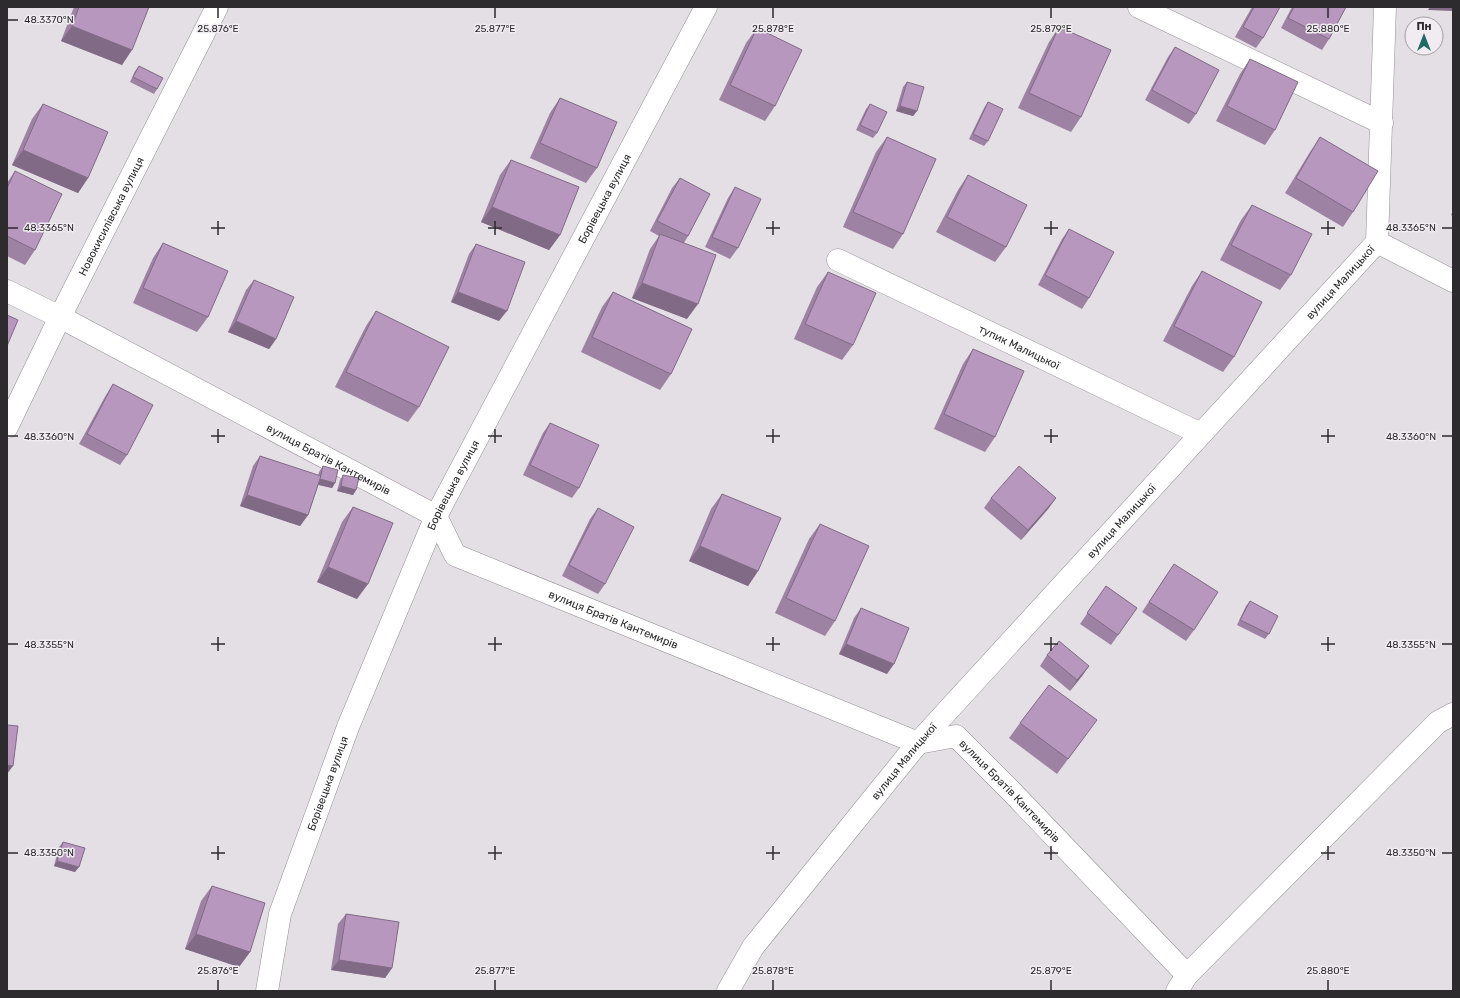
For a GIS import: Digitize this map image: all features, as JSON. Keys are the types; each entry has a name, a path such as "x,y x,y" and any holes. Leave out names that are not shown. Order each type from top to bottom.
{"street":[{"name":"Новокисилівська вулиця","path":"7,427 60,318 217,7"},
{"name":"Борівецька вулиця","path":"267,991 280,914 348,727 436,516 706,7"},
{"path":"1139,7 1382,123"},
{"name":"вулиця Малицької","path":"728,991 753,947 918,743 1377,242 1386,7"},
{"path":"1377,242 1453,281"},
{"name":"тупик Малицької","path":"838,260 1201,434"},
{"name":"вулиця Братів Кантемирів","path":"7,291 436,516 455,555 918,743 956,736 1011,790 1182,983"},
{"path":"1182,983 1438,722 1453,714"}],"building":[{"path":"79,7 149,7 132,50 72,26"},
{"path":"1254,7 1280,7 1263,38 1243,27"},
{"path":"1294,7 1346,7 1329,39 1288,18"},
{"path":"1059,27 1111,50 1081,117 1029,93"},
{"path":"757,28 802,50 775,106 730,85"},
{"path":"1175,47 1219,70 1196,114 1152,90"},
{"path":"1250,59 1298,82 1275,130 1227,106"},
{"path":"139,66 163,78 157,89 133,77"},
{"path":"907,82 924,87 917,111 900,106"},
{"path":"560,98 617,122 597,168 540,143"},
{"path":"988,102 1003,109 988,141 973,134"},
{"path":"43,104 108,132 88,178 23,150"},
{"path":"870,104 887,112 877,133 860,125"},
{"path":"887,137 936,159 903,234 853,212"},
{"path":"1320,137 1378,171 1353,212 1296,178"},
{"path":"511,160 579,187 560,235 492,207"},
{"path":"15,171 62,194 35,250 7,236 7,188"},
{"path":"968,175 1027,205 1006,247 947,217"},
{"path":"680,178 710,194 688,236 657,221"},
{"path":"735,187 761,199 738,248 712,237"},
{"path":"1252,205 1312,234 1291,275 1231,245"},
{"path":"1069,229 1114,252 1089,298 1045,275"},
{"path":"660,234 716,255 698,304 642,283"},
{"path":"163,243 228,271 208,317 143,288"},
{"path":"476,244 525,262 507,311 458,292"},
{"path":"1202,271 1262,302 1234,357 1174,326"},
{"path":"828,272 876,293 853,345 805,324"},
{"path":"254,280 294,297 276,339 236,321"},
{"path":"613,292 692,329 671,374 592,337"},
{"path":"376,311 449,347 419,407 346,372"},
{"path":"7,315 18,320 7,346"},
{"path":"973,349 1024,371 995,437 944,414"},
{"path":"113,384 153,405 127,455 87,434"},
{"path":"550,423 599,445 579,488 530,465"},
{"path":"260,456 321,476 308,515 247,495"},
{"path":"323,466 338,470 335,483 320,479"},
{"path":"1019,466 1056,498 1028,530 991,498"},
{"path":"343,475 359,478 356,490 341,486"},
{"path":"722,494 781,518 758,571 700,546"},
{"path":"353,507 393,523 368,584 328,567"},
{"path":"598,508 634,527 605,584 569,565"},
{"path":"820,524 869,546 835,621 786,598"},
{"path":"1174,564 1218,592 1194,630 1149,602"},
{"path":"1106,586 1137,608 1118,635 1087,613"},
{"path":"1250,601 1278,616 1269,634 1240,620"},
{"path":"861,608 909,628 894,664 846,644"},
{"path":"1059,641 1089,666 1077,680 1047,655"},
{"path":"1049,685 1097,720 1068,759 1020,723"},
{"path":"7,725 18,726 13,766 7,765"},
{"path":"63,842 85,848 79,867 57,861"},
{"path":"212,886 265,903 250,952 196,934"},
{"path":"346,914 399,922 392,968 339,960"}]}
